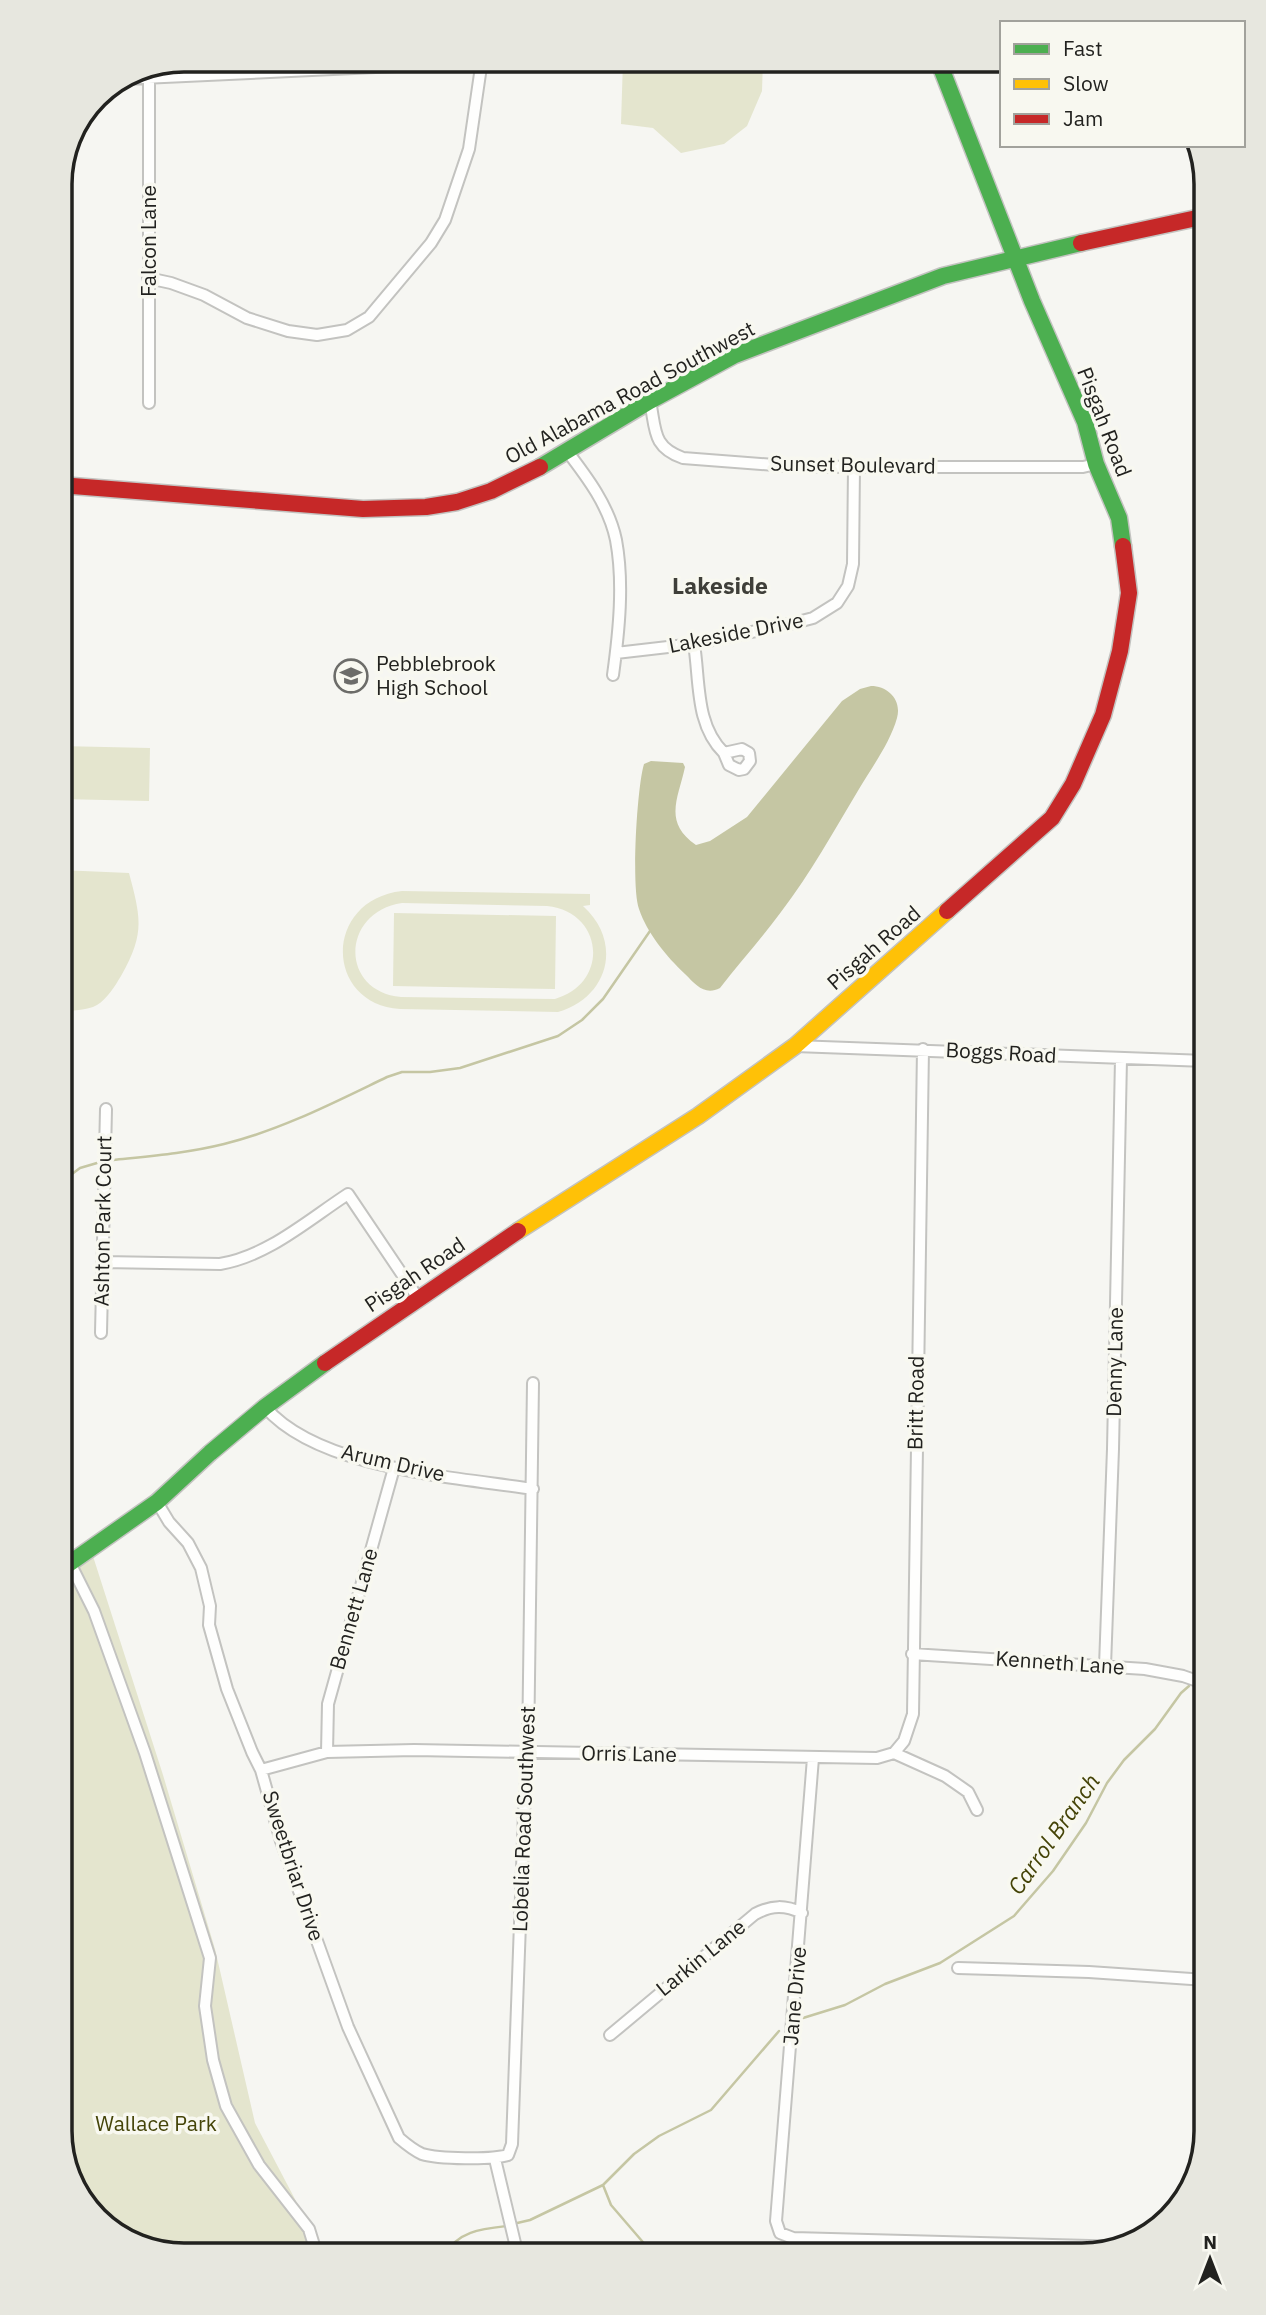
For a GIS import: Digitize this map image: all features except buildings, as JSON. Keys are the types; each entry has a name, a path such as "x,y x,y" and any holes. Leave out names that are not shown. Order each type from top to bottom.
{"street":[{"path":"146,79 278,72"},
{"path":"148,278 193,291 247,318 288,331 317,335 347,330 369,317 431,243 445,220 469,149 480,72"},
{"name":"Pisgah Road","path":"72,1562 157,1502 265,1407 418,1298 698,1116 795,1046 1052,818 1073,784 1103,715 1120,651 1129,593 1119,518 1096,464 1085,422 1031,298 943,72"},
{"name":"Falcon Lane","path":"149,79 149,403"},
{"name":"Old Alabama Road Southwest","path":"72,486 363,509 426,507 457,502 491,491 529,473 650,401 735,355 799,329 943,276 1016,257 1194,219"},
{"name":"Sunset Boulevard","path":"650,401 663,449 683,458 788,466 854,467 1083,467 1096,464"},
{"path":"567,450 591,483 616,539 619,578 613,674"},
{"name":"Lakeside Drive","path":"616,653 694,644 813,618 826,611 841,598 848,586 853,564 854,467"},
{"path":"694,644 701,704 707,726 716,745 724,753"},
{"name":"Boggs Road","path":"795,1046 1194,1060"},
{"name":"Britt Road","path":"894,1753 904,1741 913,1714 923,1049"},
{"name":"Denny Lane","path":"1105,1666 1113,1449 1121,1059"},
{"name":"Ashton Park Court","path":"101,1333 106,1109"},
{"path":"103,1262 232,1262 264,1250 348,1194 418,1298"},
{"name":"Lobelia Road Southwest","path":"495,2159 508,2155 512,2144 528,1752 533,1383"},
{"name":"Arum Drive","path":"265,1407 274,1418 294,1433 319,1446 394,1468 533,1489"},
{"name":"Bennett Lane","path":"327,1752 328,1704 394,1468"},
{"name":"Sweetbriar Drive","path":"157,1502 169,1522 188,1543 201,1568 210,1606 209,1625 227,1689 261,1770 281,1841 348,2027 399,2138 410,2148 425,2155 495,2159"},
{"path":"72,1578 94,1611 145,1754 210,1958 205,2006 213,2060 226,2106 259,2165 309,2229 313,2243"},
{"name":"Kenneth Lane","path":"912,1654 1105,1666 1194,1680"},
{"name":"Orris Lane","path":"261,1770 327,1752 414,1750 813,1758 877,1758 894,1753"},
{"path":"894,1753 945,1776 968,1792 977,1810"},
{"name":"Jane Drive","path":"813,1758 776,2221 780,2233 793,2238 978,2243"},
{"name":"Larkin Lane","path":"610,2035 755,1914 765,1908 780,1906 802,1913"},
{"path":"958,1968 1089,1972 1194,1979"},
{"path":"495,2159 515,2243"}],"green space":[{"path":"623,72 763,72 762,91 747,126 724,144 681,153 653,128 621,124"},
{"path":"72,746 150,748 149,801 72,799"},
{"path":"72,871 129,873 138,914 134,949 119,980 107,996 93,1007 72,1010"},
{"path":"402,891 590,894 590,905 583,906 596,920 603,936 605,967 589,994 575,1005 558,1012 400,1009 375,1003 357,990 346,972 343,951 347,931 358,913 376,898","holes":["402,903 547,906 566,911 580,921 589,934 593,949 592,964 585,979 573,991 555,999 401,997 381,992 366,981 358,967 355,951 359,935 367,921 382,909"]},
{"path":"394,913 556,916 555,989 393,986"},
{"name":"Wallace Park","path":"91,1550 215,1949 255,2123 318,2243 177,2243 148,2237 134,2232 105,2210 80,2174 72,2131 72,1563"}],"shaded area":[{"path":"871,686 888,691 897,705 897,718 885,746 812,867 774,922 720,988 710,991 701,988 664,952 647,927 639,909 635,880 636,837 644,764 651,761 683,763 685,767 676,809 679,828 696,845 710,841 747,817 842,701 860,689"}],"waterway":[{"path":"113,1160 224,1144 307,1115 402,1072 460,1068 558,1036 582,1020 603,999 650,931"},
{"path":"72,1174 80,1168 97,1163"},
{"name":"Carrol Branch","path":"803,2018 845,2005 885,1984 940,1963 1014,1916 1053,1871 1124,1760 1155,1729 1189,1686"},
{"path":"513,2224 530,2220 603,2185 634,2154 659,2136 711,2110 779,2031"},
{"path":"603,2185 611,2205 644,2243"},
{"path":"454,2243 479,2230 507,2226"}],"traffic: fast":[{"path":"943,72 1032,301 1085,422 1096,464 1119,518 1123,546"},
{"path":"540,467 650,401 735,355 943,276 1081,243"},
{"path":"72,1562 157,1502 265,1407 325,1363"}],"traffic: slow":[{"path":"518,1231 698,1116 795,1046 947,911"}],"traffic: jam":[{"path":"1081,243 1194,219"},
{"path":"72,486 363,509 426,507 457,502 491,491 540,467"},
{"path":"947,911 1052,818 1073,784 1103,715 1120,651 1129,593 1123,546"},
{"path":"325,1363 518,1231"}],"place":[{"name":"Pebblebrook High School","path":"351,676"}],"district":[{"name":"Lakeside","path":"720,586"}]}
